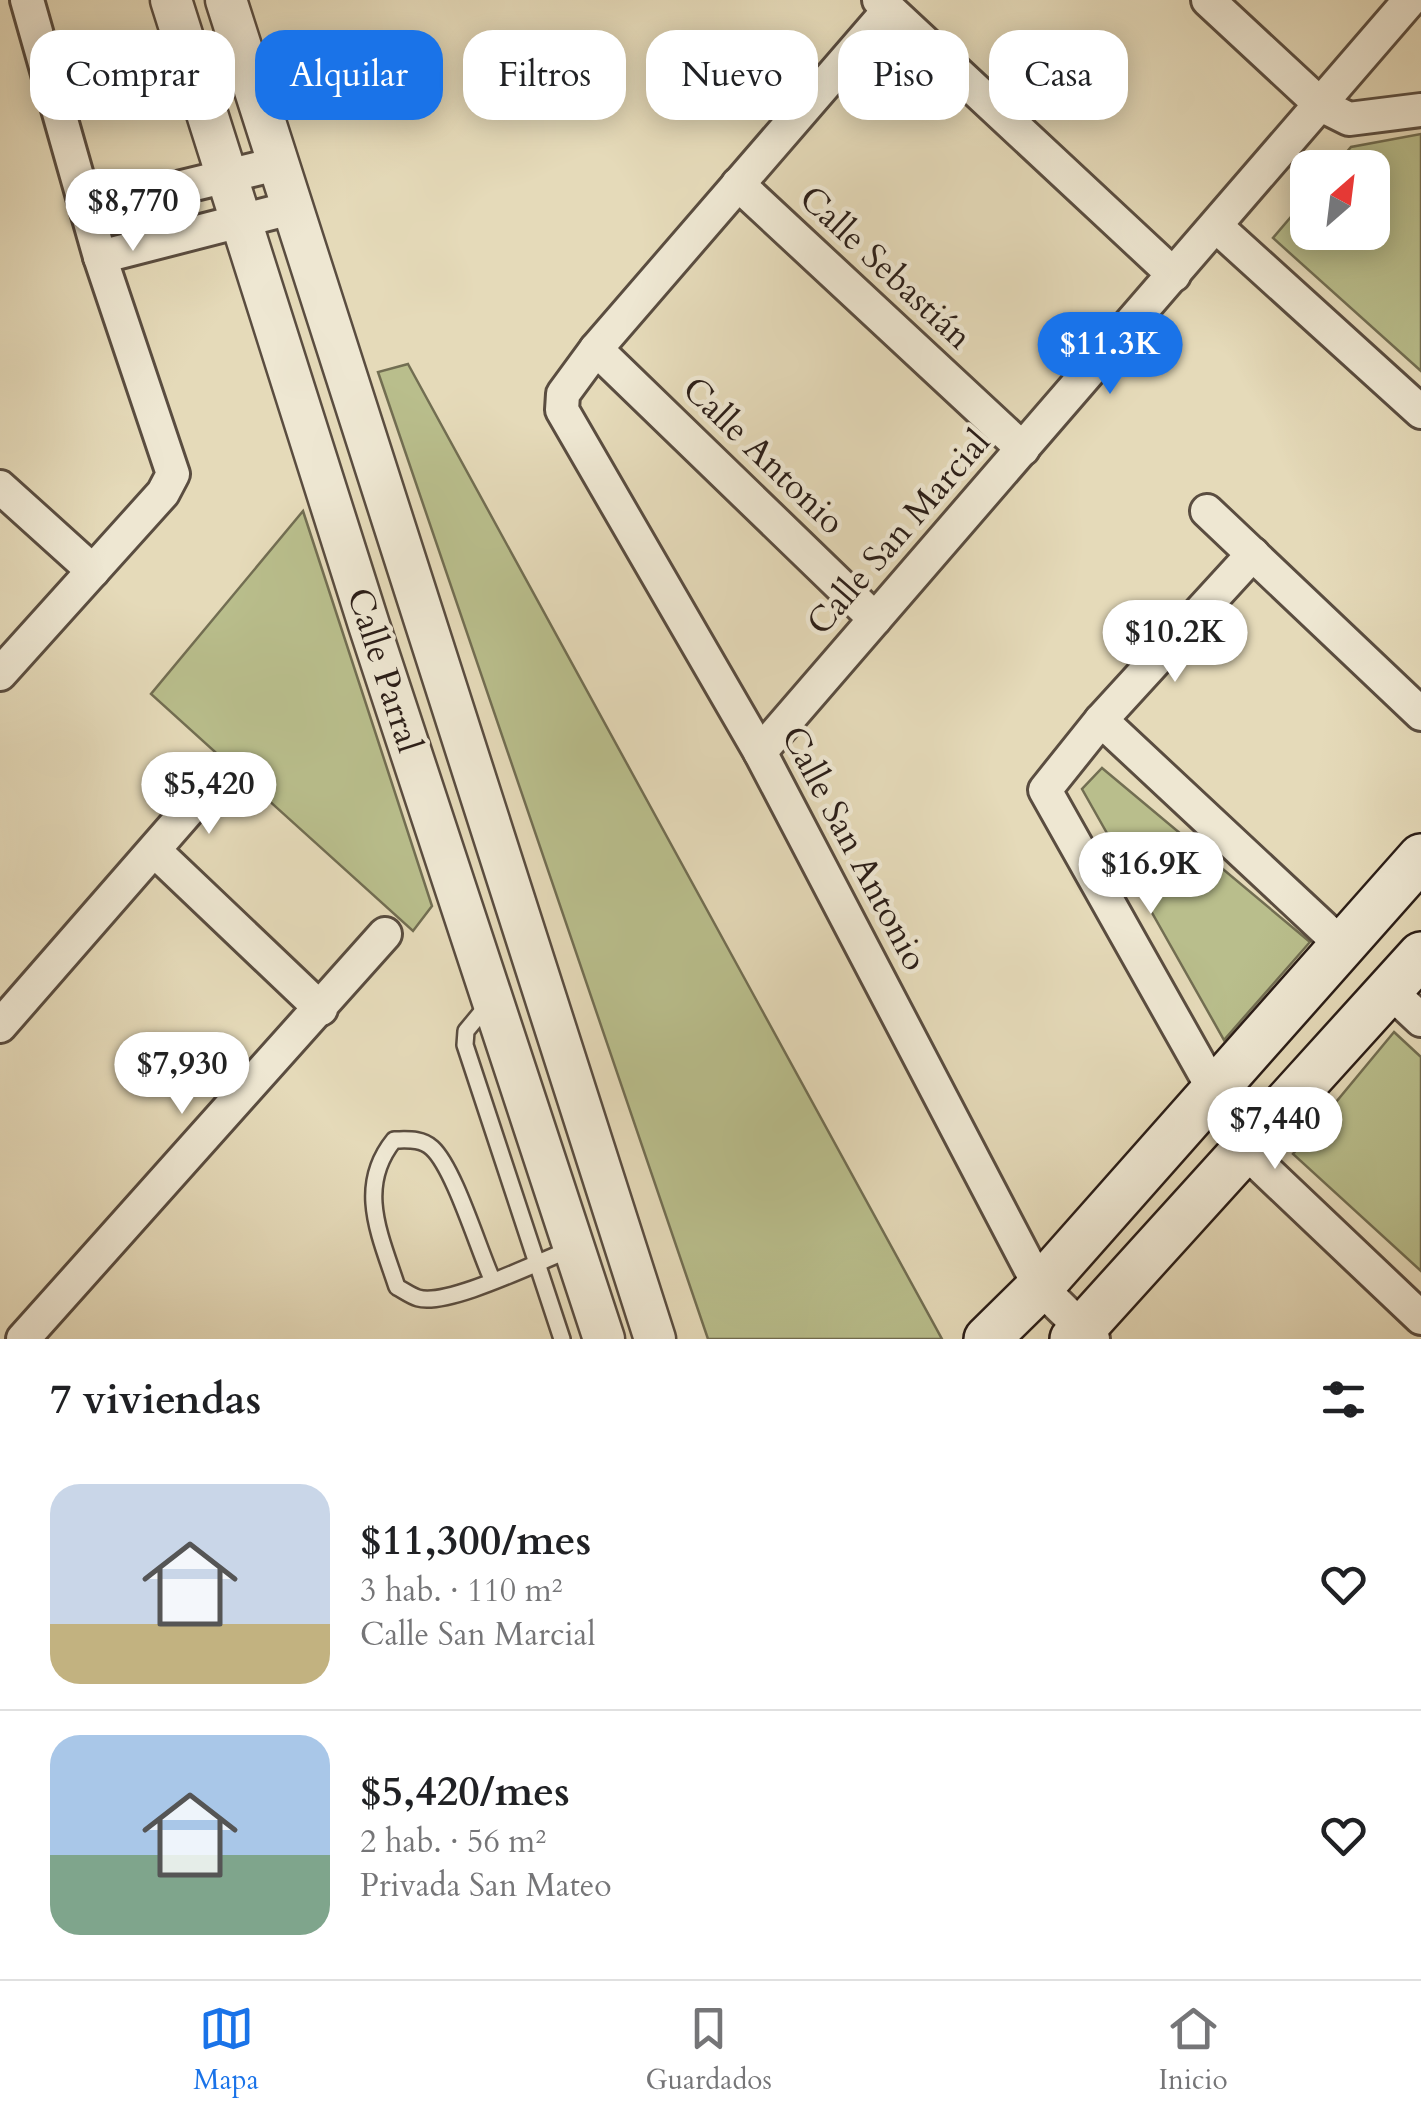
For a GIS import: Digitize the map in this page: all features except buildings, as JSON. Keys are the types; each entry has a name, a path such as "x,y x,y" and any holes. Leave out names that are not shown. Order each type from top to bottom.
{"main road":[{"path":"987,1339 1040,1287 1421,858"},
{"path":"1083,1335 1244,1150 1405,1005 1421,955"}],"street":[{"path":"0,674 164,493 174,474 100,257 26,0"},
{"name":"Calle Parral","path":"170,0 493,999 556,1254 604,1339"},
{"name":"Calle Parral","path":"226,0 655,1339"},
{"path":"1208,0 1322,105 1349,118 1421,110"},
{"name":"Calle San Marcial","path":"760,752 1410,0"},
{"path":"596,350 884,5 1174,275"},
{"path":"86,210 276,164"},
{"name":"Calle Sebastián","path":"738,184 1023,449"},
{"path":"100,257 291,208"},
{"path":"1216,226 1421,412"},
{"name":"Calle San Antonio","path":"596,350 567,388 562,410 760,752 1040,1287 1083,1335"},
{"name":"Calle Antonio","path":"596,350 875,619"},
{"path":"0,487 93,572"},
{"path":"1207,511 1421,714"},
{"path":"1215,1092 1046,796 1052,776 1253,554"},
{"path":"1101,720 1344,946"},
{"path":"0,1026 156,852 213,782"},
{"path":"156,852 322,1009"},
{"path":"23,1339 322,1009 385,934"},
{"path":"1244,1150 1421,1318"}],"lane":[{"path":"492,1279 456,1187 434,1150 421,1140 394,1140 376,1162 373,1203 397,1287 419,1299 442,1298 492,1279 556,1254 562,1339"}],"green space":[{"path":"1421,134 1421,371 1273,238 1290,218 1290,250 1390,250 1390,150 1348,150"},
{"path":"408,364 942,1339 708,1339 378,372"},
{"path":"303,511 432,906 413,931 151,694"},
{"path":"1102,768 1310,942 1224,1040 1082,789"},
{"path":"1394,1032 1421,1057 1421,1271 1293,1154"}]}
